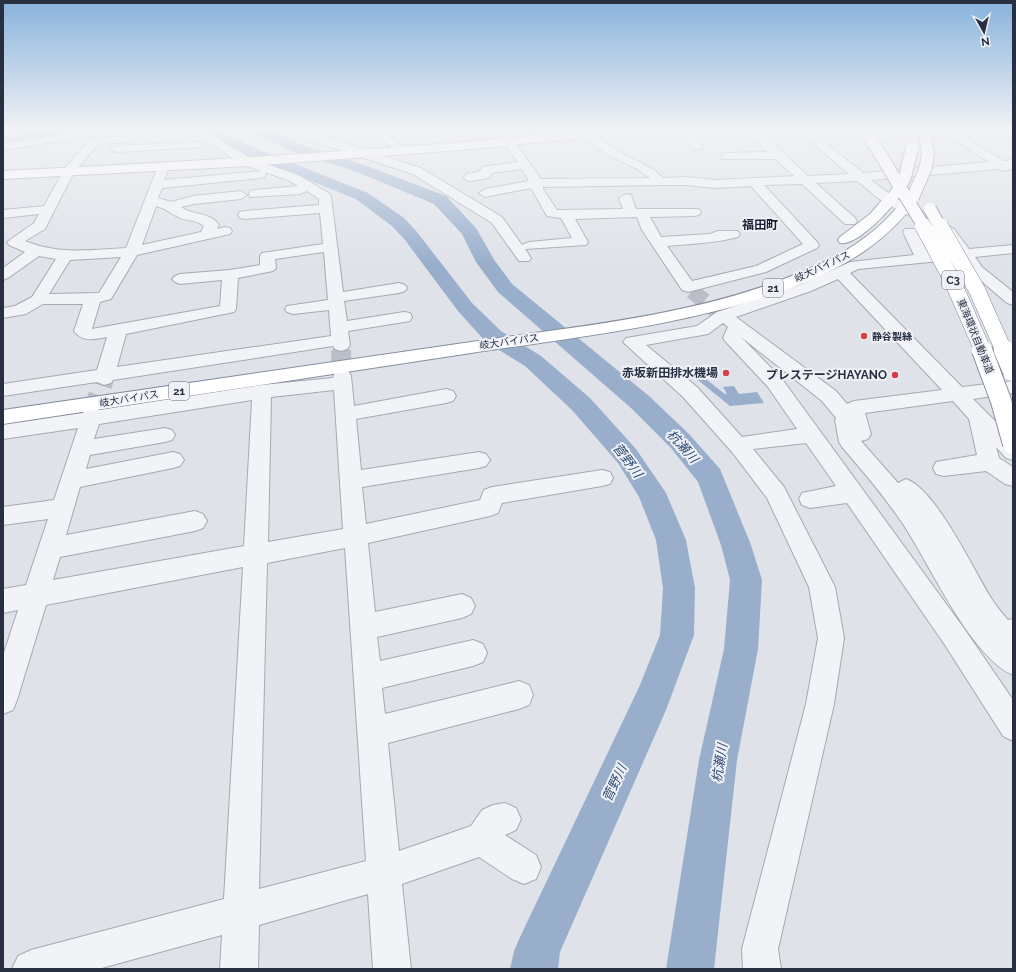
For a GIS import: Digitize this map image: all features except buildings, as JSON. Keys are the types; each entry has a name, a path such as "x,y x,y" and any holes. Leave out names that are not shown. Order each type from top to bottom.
{"main road":[{"path":"3,175 14,174"},
{"name":"東海環状自動車道","path":"893,174 913,206 958,291 982,346 1013,444"},
{"name":"岐大バイパス","path":"602,321 759,279 826,251 854,234 875,217 894,196 906,174"},
{"name":"東海環状自動車道","path":"907,174 950,241 977,290 1013,372"},
{"name":"岐大バイパス","path":"3,403 602,321 670,315 724,302 773,288 845,257 890,225 909,203 923,174"},
{"name":"岐大バイパス","path":"3,417 345,355"}],"street":[{"path":"8,242 40,226 67,174"},
{"path":"3,313 20,310 40,299 93,299 105,296 132,252 160,174"},
{"path":"156,184 256,174"},
{"path":"284,174 294,178 325,197 336,301 345,355 346,414 392,969"},
{"path":"422,174 497,220 526,252 581,242 566,215"},
{"path":"470,177 485,174"},
{"path":"531,174 537,183 537,189 552,212 566,215 694,212"},
{"path":"655,174 660,182"},
{"path":"799,174 850,221"},
{"path":"856,174 909,203 940,226 955,239 981,274 1013,300"},
{"path":"485,193 537,183 660,182 712,188 754,182 899,174"},
{"path":"620,182 637,213 690,289 761,268 812,245 754,182"},
{"path":"255,194 300,190 306,186"},
{"path":"170,206 193,200 240,195"},
{"path":"150,200 170,206 183,215 200,217 212,225 206,235"},
{"path":"6,209 53,204"},
{"path":"245,215 326,209"},
{"path":"8,242 36,251 65,256 132,252 225,231"},
{"path":"910,232 922,258"},
{"path":"657,242 714,238 718,235 733,234"},
{"path":"180,279 230,275 268,268 267,256 330,247"},
{"path":"762,969 760,949 820,704 831,638 822,587 776,493 739,447 690,392 632,342 702,330 726,318 798,291 855,265 1013,249"},
{"path":"3,275 36,251"},
{"path":"40,299 40,293 65,256"},
{"path":"840,272 955,394 1013,452"},
{"path":"93,299 83,331 89,335 228,308 230,275"},
{"path":"293,309 399,288"},
{"path":"3,432 92,417 262,392 345,355 404,317"},
{"path":"726,318 829,396 922,506 956,556 982,607 1002,634 1013,632"},
{"path":"726,318 732,338 775,383 954,636 1013,726"},
{"path":"104,377 118,330"},
{"path":"3,390 104,377 345,355"},
{"path":"1013,387 854,408 853,424 849,442 878,473 910,515 979,626 1013,661"},
{"path":"239,969 257,555 262,392"},
{"path":"346,414 446,396"},
{"path":"3,700 92,417"},
{"path":"979,418 989,462"},
{"path":"82,449 165,435"},
{"path":"749,442 812,435"},
{"path":"72,480 173,460"},
{"path":"352,480 479,460"},
{"path":"944,468 989,462 1013,478"},
{"path":"3,601 357,536 490,507 492,496 602,478"},
{"path":"810,499 853,493"},
{"path":"3,516 63,508"},
{"path":"51,548 194,521"},
{"path":"364,627 462,606"},
{"path":"368,678 473,653"},
{"path":"373,732 519,695"},
{"path":"31,969 384,873 494,829 524,867"}],"water":[{"path":"702,371 707,380 725,394 727,394 723,387 734,386 739,394 757,392 764,403 730,406 688,372"}],"waterway":[{"name":"菅野川","path":"308,174 362,196 398,222 411,236 465,307 493,336 533,361 581,404 627,456 652,493 671,540 679,588 677,635 653,697 537,951 534,969"},
{"name":"杭瀬川","path":"375,174 440,200 470,232 486,262 505,288 640,402 680,441 710,477 736,545 746,580 741,649 718,760 690,969"}],"tunnel":[{"path":"692,291 718,312"},
{"path":"341,345 341,350"},
{"path":"341,350 342,376"},
{"path":"92,414 104,379"}],"place":[{"name":"静谷製絲","path":"864,336"},
{"name":"赤坂新田排水機場","path":"726,373"},
{"name":"プレステージHAYANO","path":"895,375"}],"district":[{"name":"福田町","path":"760,225"}]}
